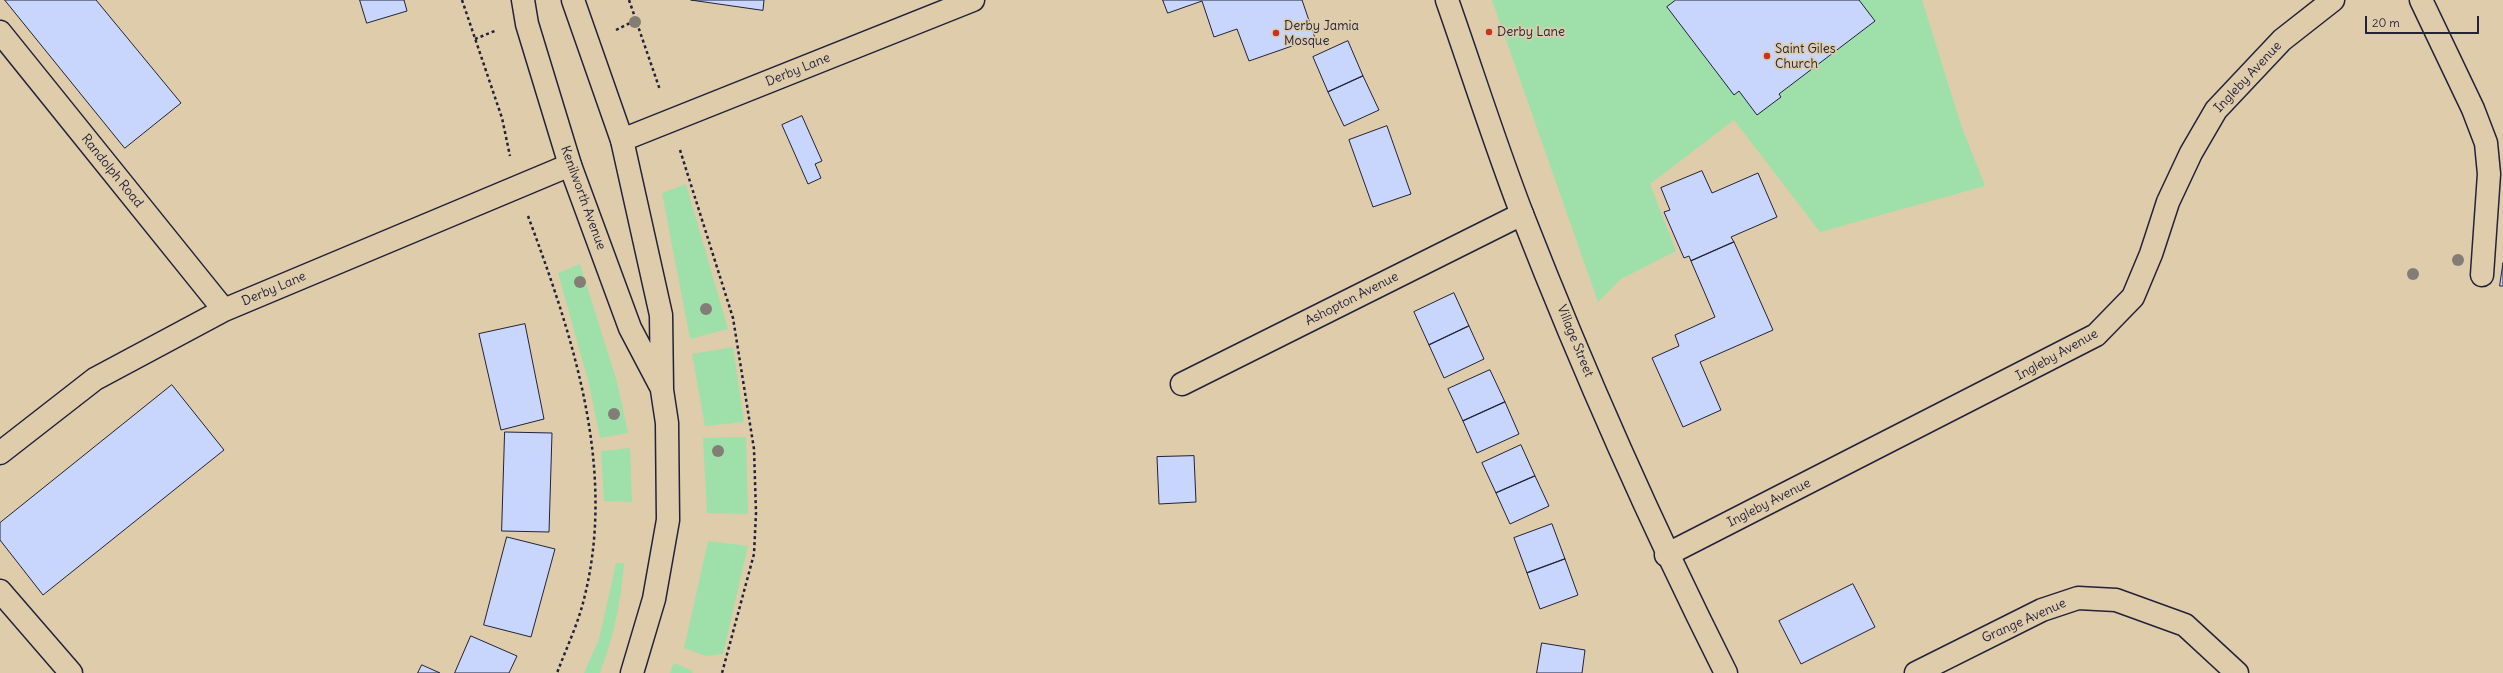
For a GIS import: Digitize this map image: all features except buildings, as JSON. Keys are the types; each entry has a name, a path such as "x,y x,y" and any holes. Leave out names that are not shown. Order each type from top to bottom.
{"main road":[{"name":"Kenilworth Avenue","path":"523,0 526,24 570,165 630,328 662,390"},
{"name":"Kenilworth Avenue","path":"573,0 622,140 661,315 662,390 667,423 668,520 654,599 632,673"},
{"name":"Derby Lane","path":"622,140 973,0"},
{"name":"Village Street","path":"1447,0 1522,214 1587,371 1666,555 1726,673"},
{"name":"Ingleby Avenue","path":"1666,555 2096,335 2133,297 2151,254 2168,202 2191,153 2216,110 2282,40 2333,0"},
{"path":"2421,0 2473,109 2496,174 2482,275"},
{"name":"Randolph Road","path":"0,32 224,310"},
{"name":"Derby Lane","path":"0,452 95,379 224,310 570,165"},
{"name":"Ashopton Avenue","path":"1182,384 1522,214"},
{"path":"0,590 71,673"},
{"name":"Grange Avenue","path":"1916,673 2042,610 2078,598 2116,600 2185,625 2237,673"}],"path":[{"path":"462,0 502,118 517,186 551,276 574,351 595,468 594,537 584,599 557,673"},
{"path":"629,0 716,260 733,318 754,449 756,513 754,554 722,673"}],"green space":[{"path":"1492,0 1922,0 1961,125 1985,186 1820,232 1734,120 1650,184 1676,251 1621,279 1598,302"},
{"path":"686,184 728,329 690,339 662,193"},
{"path":"580,264 617,382 628,433 600,438 589,384 558,273"},
{"path":"733,347 744,422 705,426 692,354"},
{"path":"746,437 748,514 707,513 703,438"},
{"path":"630,448 632,502 604,501 601,451"},
{"path":"708,541 748,546 723,654 706,656 684,648"},
{"path":"616,563 624,563 619,605 609,646 600,673 584,673 599,639"},
{"path":"674,663 693,671 692,673 670,673"}],"place":[{"name":"Derby Lane","path":"1489,32"},
{"name":"Derby Jamia Mosque","path":"1276,33"},
{"name":"Saint Giles Church","path":"1767,56"}]}
